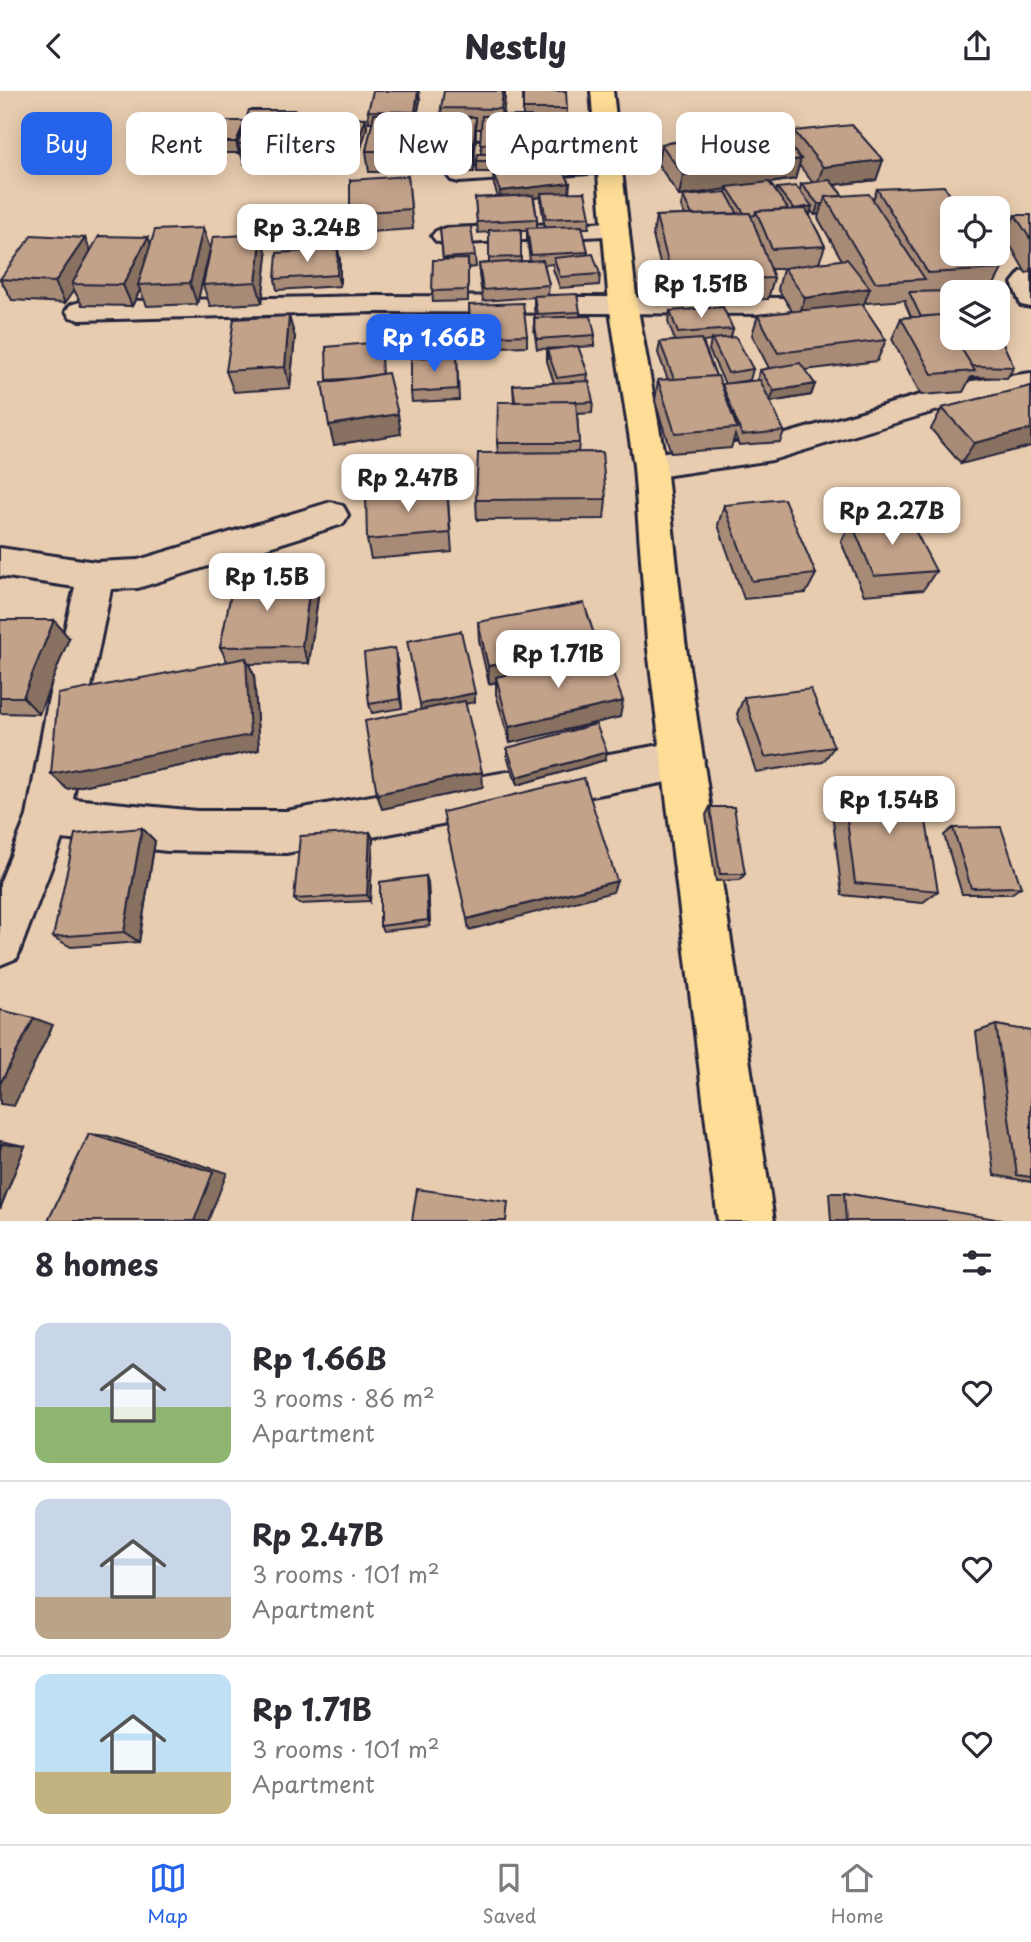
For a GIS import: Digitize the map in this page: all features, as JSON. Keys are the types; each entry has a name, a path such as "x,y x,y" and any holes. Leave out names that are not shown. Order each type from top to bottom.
{"main road":[{"path":"602,91 604,112"},
{"path":"611,175 623,304 650,466 666,641 746,1221"}],"street":[{"path":"445,236 616,230"},
{"path":"1031,278 1026,283 1031,299"},
{"path":"80,311 373,304 784,306"},
{"path":"650,466 771,450 936,400 1013,384 1031,383"},
{"path":"0,562 96,576 155,571 331,515"},
{"path":"0,941 49,816 68,702 96,576"},
{"path":"49,816 91,823 222,835 286,832 683,760"}],"building":[{"path":"373,91 418,91 415,112 368,111"},
{"path":"444,91 503,91 501,109 441,108"},
{"path":"523,91 566,91 567,109 523,109"},
{"path":"249,110 296,110 296,112 248,112"},
{"path":"374,114 374,151 366,151"},
{"path":"482,116 486,116 486,144 480,144"},
{"path":"472,117 476,117 473,152"},
{"path":"360,118 366,118 360,135"},
{"path":"227,121 241,121 241,130 236,142 227,142"},
{"path":"852,125 883,160 823,167 795,131"},
{"path":"676,142 676,165 662,145"},
{"path":"478,154 486,154 486,161 477,161"},
{"path":"493,175 566,175 570,183 500,191"},
{"path":"408,176 411,209 350,213 350,180"},
{"path":"830,180 843,196 825,197 823,204 818,204 801,184"},
{"path":"769,182 788,209 756,211 755,215 751,216 750,213 744,213 727,187"},
{"path":"796,186 812,206 794,209 777,188"},
{"path":"944,186 951,196 940,196 940,266 1000,266 1002,269 928,273 877,189"},
{"path":"585,192 590,217 546,219 541,193"},
{"path":"726,192 738,214 692,215 683,196"},
{"path":"869,194 925,279 875,282 825,197"},
{"path":"533,195 537,219 477,222 475,198"},
{"path":"806,209 825,246 772,249 756,211"},
{"path":"750,213 774,278 673,281 656,216"},
{"path":"1015,215 1031,215 1031,240"},
{"path":"471,226 475,256 443,258 440,228"},
{"path":"582,226 588,252 531,255 527,228"},
{"path":"203,228 190,283 138,285 155,230"},
{"path":"521,229 521,257 489,258 489,230"},
{"path":"262,234 256,282 203,285 213,237"},
{"path":"32,235 85,238 55,282 0,279"},
{"path":"99,236 148,237 123,285 72,284"},
{"path":"338,249 337,275 275,279 277,253"},
{"path":"593,254 600,274 560,277 554,258"},
{"path":"468,259 468,290 432,291 433,260"},
{"path":"847,259 870,288 805,298 784,268"},
{"path":"543,260 549,285 483,290 479,264"},
{"path":"940,291 940,315 921,317 909,292"},
{"path":"577,294 580,312 537,314 534,296"},
{"path":"523,303 527,335 471,337 469,305"},
{"path":"862,304 886,340 778,353 758,315"},
{"path":"723,307 733,329 678,333 670,311"},
{"path":"940,315 940,350 962,350 975,371 932,374 901,318"},
{"path":"289,316 285,367 226,371 234,319"},
{"path":"591,316 595,335 537,339 534,318"},
{"path":"736,337 753,369 728,373 712,339"},
{"path":"701,339 716,376 674,379 660,342"},
{"path":"380,342 382,374 327,380 326,347"},
{"path":"578,346 588,374 557,378 547,350"},
{"path":"962,350 1006,350 1014,367 972,366"},
{"path":"457,356 458,389 411,392 411,358"},
{"path":"800,363 815,384 774,391 760,370"},
{"path":"388,373 398,414 329,425 322,383"},
{"path":"718,376 737,428 675,433 658,380"},
{"path":"760,380 784,431 742,435 722,384"},
{"path":"589,381 593,402 515,402 513,385"},
{"path":"1031,386 1031,429 974,443 942,408"},
{"path":"576,401 579,443 497,443 498,402"},
{"path":"602,452 606,499 476,500 478,453"},
{"path":"447,487 450,533 367,540 366,494"},
{"path":"784,499 816,574 752,581 724,505"},
{"path":"908,517 936,571 874,576 851,522"},
{"path":"311,578 302,646 220,647 234,579"},
{"path":"584,603 598,647 488,666 478,622"},
{"path":"0,620 54,620 23,697 0,697"},
{"path":"461,631 475,693 420,704 407,641"},
{"path":"395,648 400,699 369,704 364,653"},
{"path":"606,654 623,701 509,727 496,677"},
{"path":"246,658 250,735 51,774 58,694"},
{"path":"811,689 834,747 765,757 744,697"},
{"path":"465,701 482,772 377,794 365,721"},
{"path":"596,724 607,752 517,777 507,748"},
{"path":"584,778 617,881 467,919 443,812"},
{"path":"842,781 920,787 938,891 855,883"},
{"path":"710,807 734,807 745,874 720,874"},
{"path":"1001,827 1021,887 971,888 953,828"},
{"path":"142,828 124,932 53,937 75,834"},
{"path":"370,832 367,895 294,899 300,836"},
{"path":"426,876 428,920 380,926 380,882"},
{"path":"0,1010 34,1018 0,1084"},
{"path":"996,1025 1031,1031 1031,1177 1017,1175"},
{"path":"89,1134 213,1172 194,1221 48,1221"},
{"path":"417,1189 508,1202 506,1221 412,1221"},
{"path":"844,1193 1002,1220 1002,1221 846,1221"}]}
